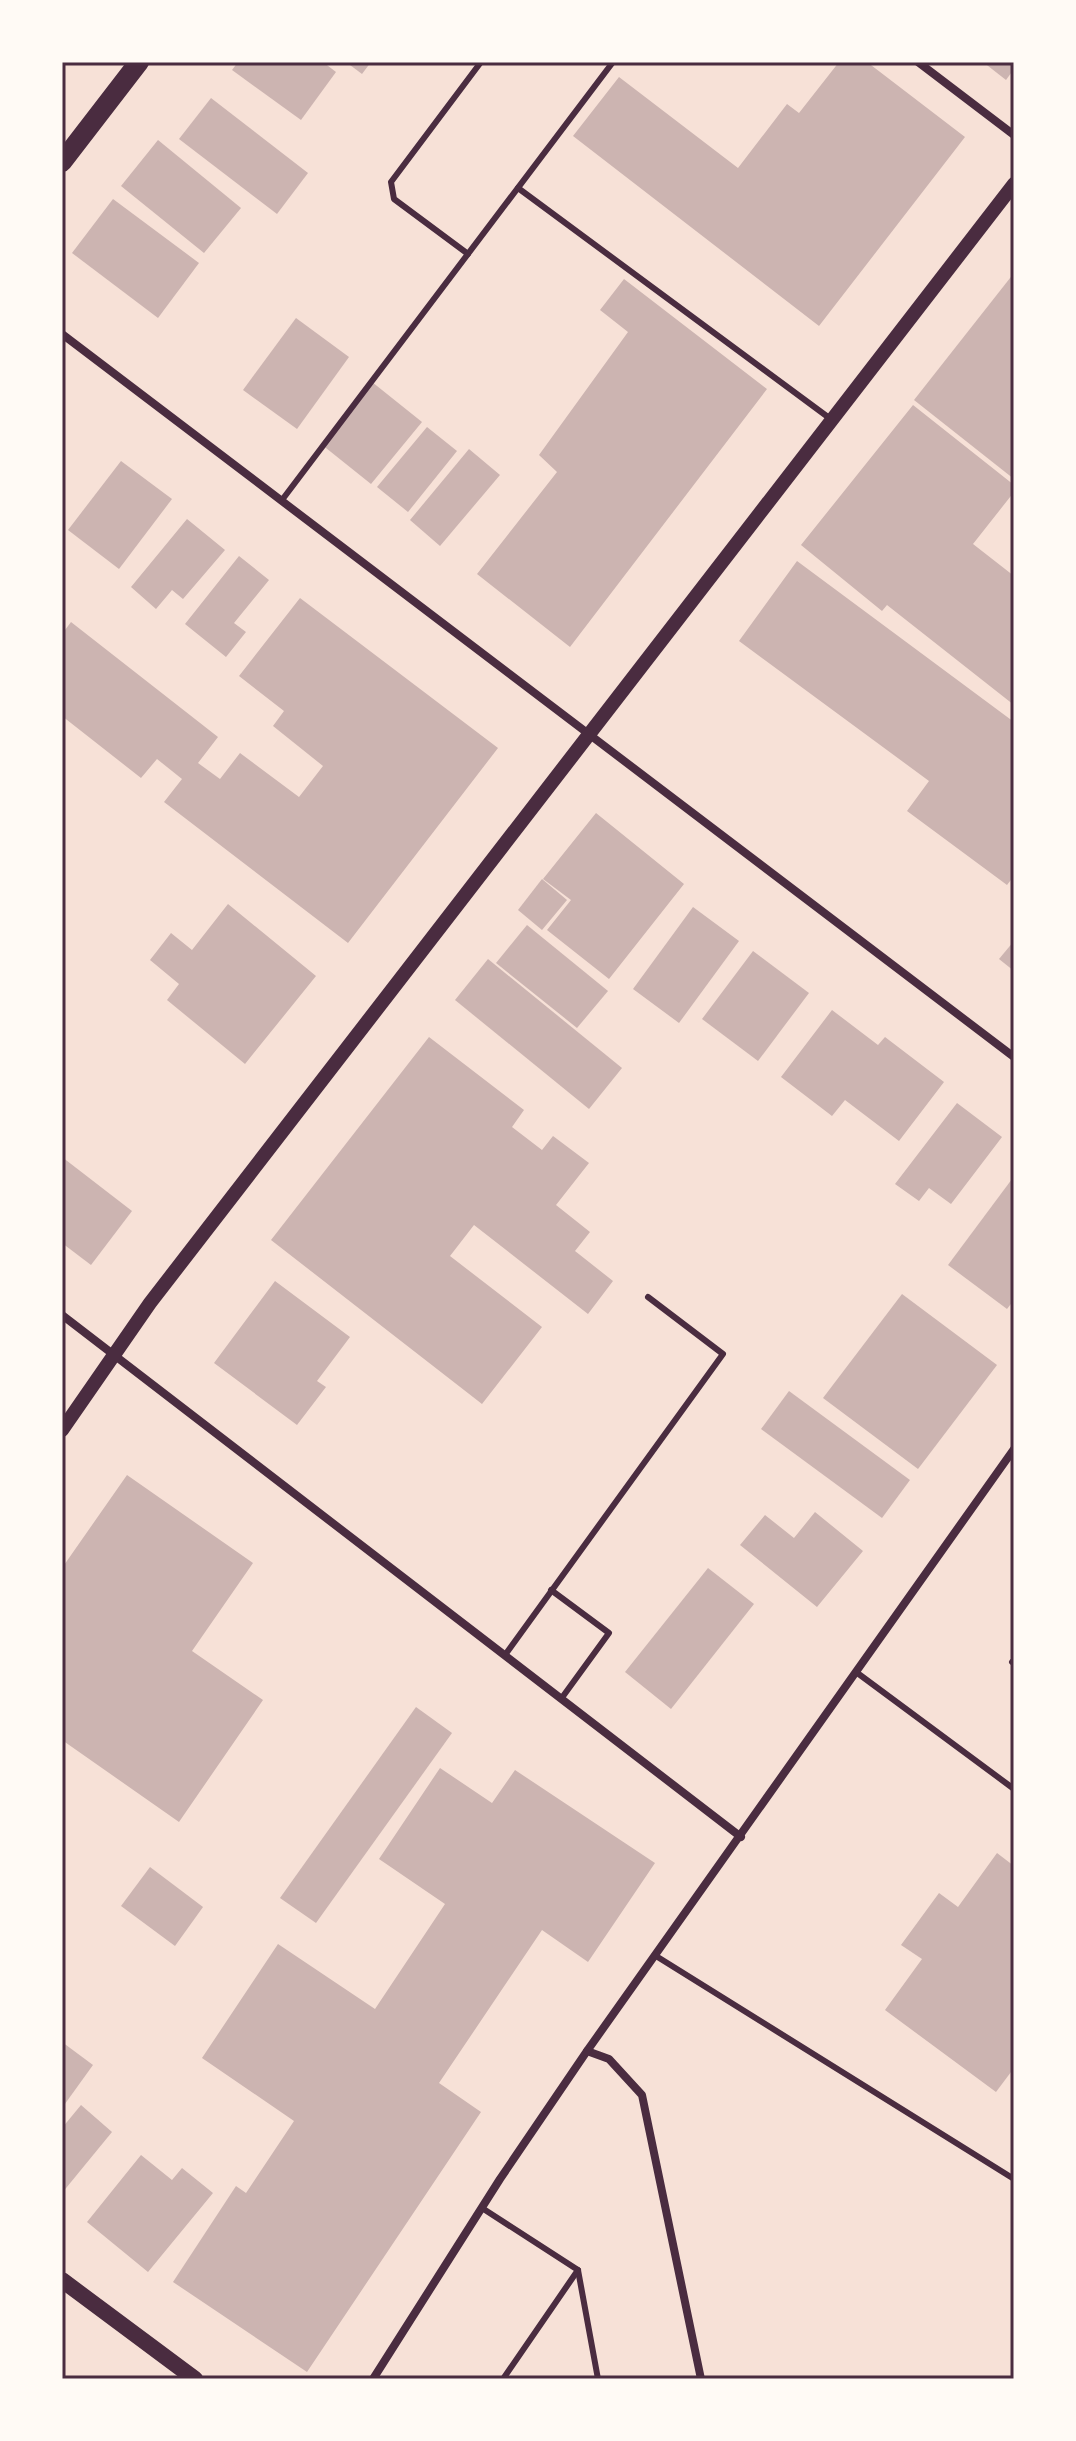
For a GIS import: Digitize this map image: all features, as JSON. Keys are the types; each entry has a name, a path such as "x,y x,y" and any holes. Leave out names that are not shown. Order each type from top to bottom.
{"main road":[{"path":"62,162 139,62"},
{"path":"64,2285 195,2379"}],"street":[{"path":"918,62 1014,135"},
{"path":"62,1430 150,1303 1014,184"},
{"path":"62,334 1014,1057"},
{"path":"62,1315 741,1837"},
{"path":"373,2379 587,2051 1014,1449"},
{"path":"587,2051 609,2059 642,2095 701,2379"}],"lane":[{"path":"468,254 394,199 391,182 481,62"},
{"path":"282,500 613,62"},
{"path":"518,188 832,420"},
{"path":"505,1655 723,1354 648,1297"},
{"path":"551,1590 609,1633 561,1699"},
{"path":"856,1672 1014,1789"},
{"path":"656,1956 1014,2179"},
{"path":"482,2208 578,2270 598,2379"},
{"path":"503,2379 578,2270"}],"building":[{"path":"238,62 323,62 336,72 301,120 232,70"},
{"path":"346,62 371,62 362,74"},
{"path":"839,62 867,62 965,137 819,326 573,136 619,77 738,168 787,104 799,113"},
{"path":"983,62 1014,62 1014,69 1006,80"},
{"path":"211,98 308,173 277,214 179,139"},
{"path":"158,140 241,208 204,253 121,186"},
{"path":"113,199 199,263 158,318 72,253"},
{"path":"1014,273 1014,479 914,400"},
{"path":"624,279 767,389 570,647 477,574 557,472 539,455 628,332 600,310"},
{"path":"296,318 349,357 297,429 243,390"},
{"path":"372,382 422,422 371,484 321,444"},
{"path":"913,405 1014,485 1014,492 973,544 1014,576 1014,705 887,605 882,611 801,545"},
{"path":"427,427 457,451 408,512 377,487"},
{"path":"469,449 500,475 440,546 410,520"},
{"path":"121,461 172,499 119,569 68,530"},
{"path":"187,519 225,550 183,599 172,590 156,609 131,587"},
{"path":"239,556 269,580 234,623 246,632 226,657 185,624"},
{"path":"797,561 1014,722 1014,876 1007,885 907,811 929,781 739,641"},
{"path":"300,598 498,748 348,943 164,802 182,779 157,759 141,778 62,716 62,634 71,622 218,737 198,763 220,779 240,753 299,797 323,766 273,726 284,711 239,676"},
{"path":"596,813 684,884 609,979 547,930 571,900 543,879"},
{"path":"542,879 567,900 542,930 518,910"},
{"path":"228,904 316,976 245,1064 167,1000 179,984 150,960 171,933 192,950"},
{"path":"693,907 739,941 679,1023 633,989"},
{"path":"527,925 608,991 577,1028 496,963"},
{"path":"1014,941 1014,971 999,959"},
{"path":"753,951 809,993 758,1061 702,1019"},
{"path":"488,959 622,1068 589,1109 455,1000"},
{"path":"832,1010 878,1045 885,1037 944,1082 899,1141 845,1100 832,1116 781,1077"},
{"path":"429,1037 524,1110 512,1127 542,1150 553,1136 589,1163 556,1205 590,1232 575,1251 613,1281 588,1314 474,1225 450,1256 542,1327 482,1404 271,1240"},
{"path":"957,1103 1002,1137 951,1204 929,1188 919,1201 895,1184"},
{"path":"62,1157 132,1211 91,1265 62,1243"},
{"path":"1012,1179 1014,1300 1007,1309 948,1265"},
{"path":"275,1281 350,1337 317,1381 326,1387 297,1425 214,1363"},
{"path":"902,1294 997,1365 918,1469 823,1398"},
{"path":"789,1391 910,1480 882,1518 761,1429"},
{"path":"127,1475 253,1563 192,1651 263,1700 179,1822 62,1740 62,1568"},
{"path":"815,1512 863,1551 817,1607 740,1545 765,1515 794,1538"},
{"path":"708,1568 754,1604 671,1709 625,1672"},
{"path":"416,1707 452,1733 316,1923 280,1898"},
{"path":"440,1768 492,1803 515,1770 655,1863 588,1962 542,1930 439,2083 481,2112 307,2372 173,2282 236,2186 246,2193 294,2121 202,2058 278,1944 375,2009 445,1904 379,1859"},
{"path":"997,1853 1014,1866 1014,2068 996,2092 885,2010 922,1959 901,1945 939,1893 958,1907"},
{"path":"150,1867 203,1907 175,1946 121,1906"},
{"path":"62,2042 93,2065 62,2108"},
{"path":"81,2105 112,2132 62,2193 62,2128"},
{"path":"141,2155 172,2180 182,2168 213,2193 148,2272 87,2222"}]}
